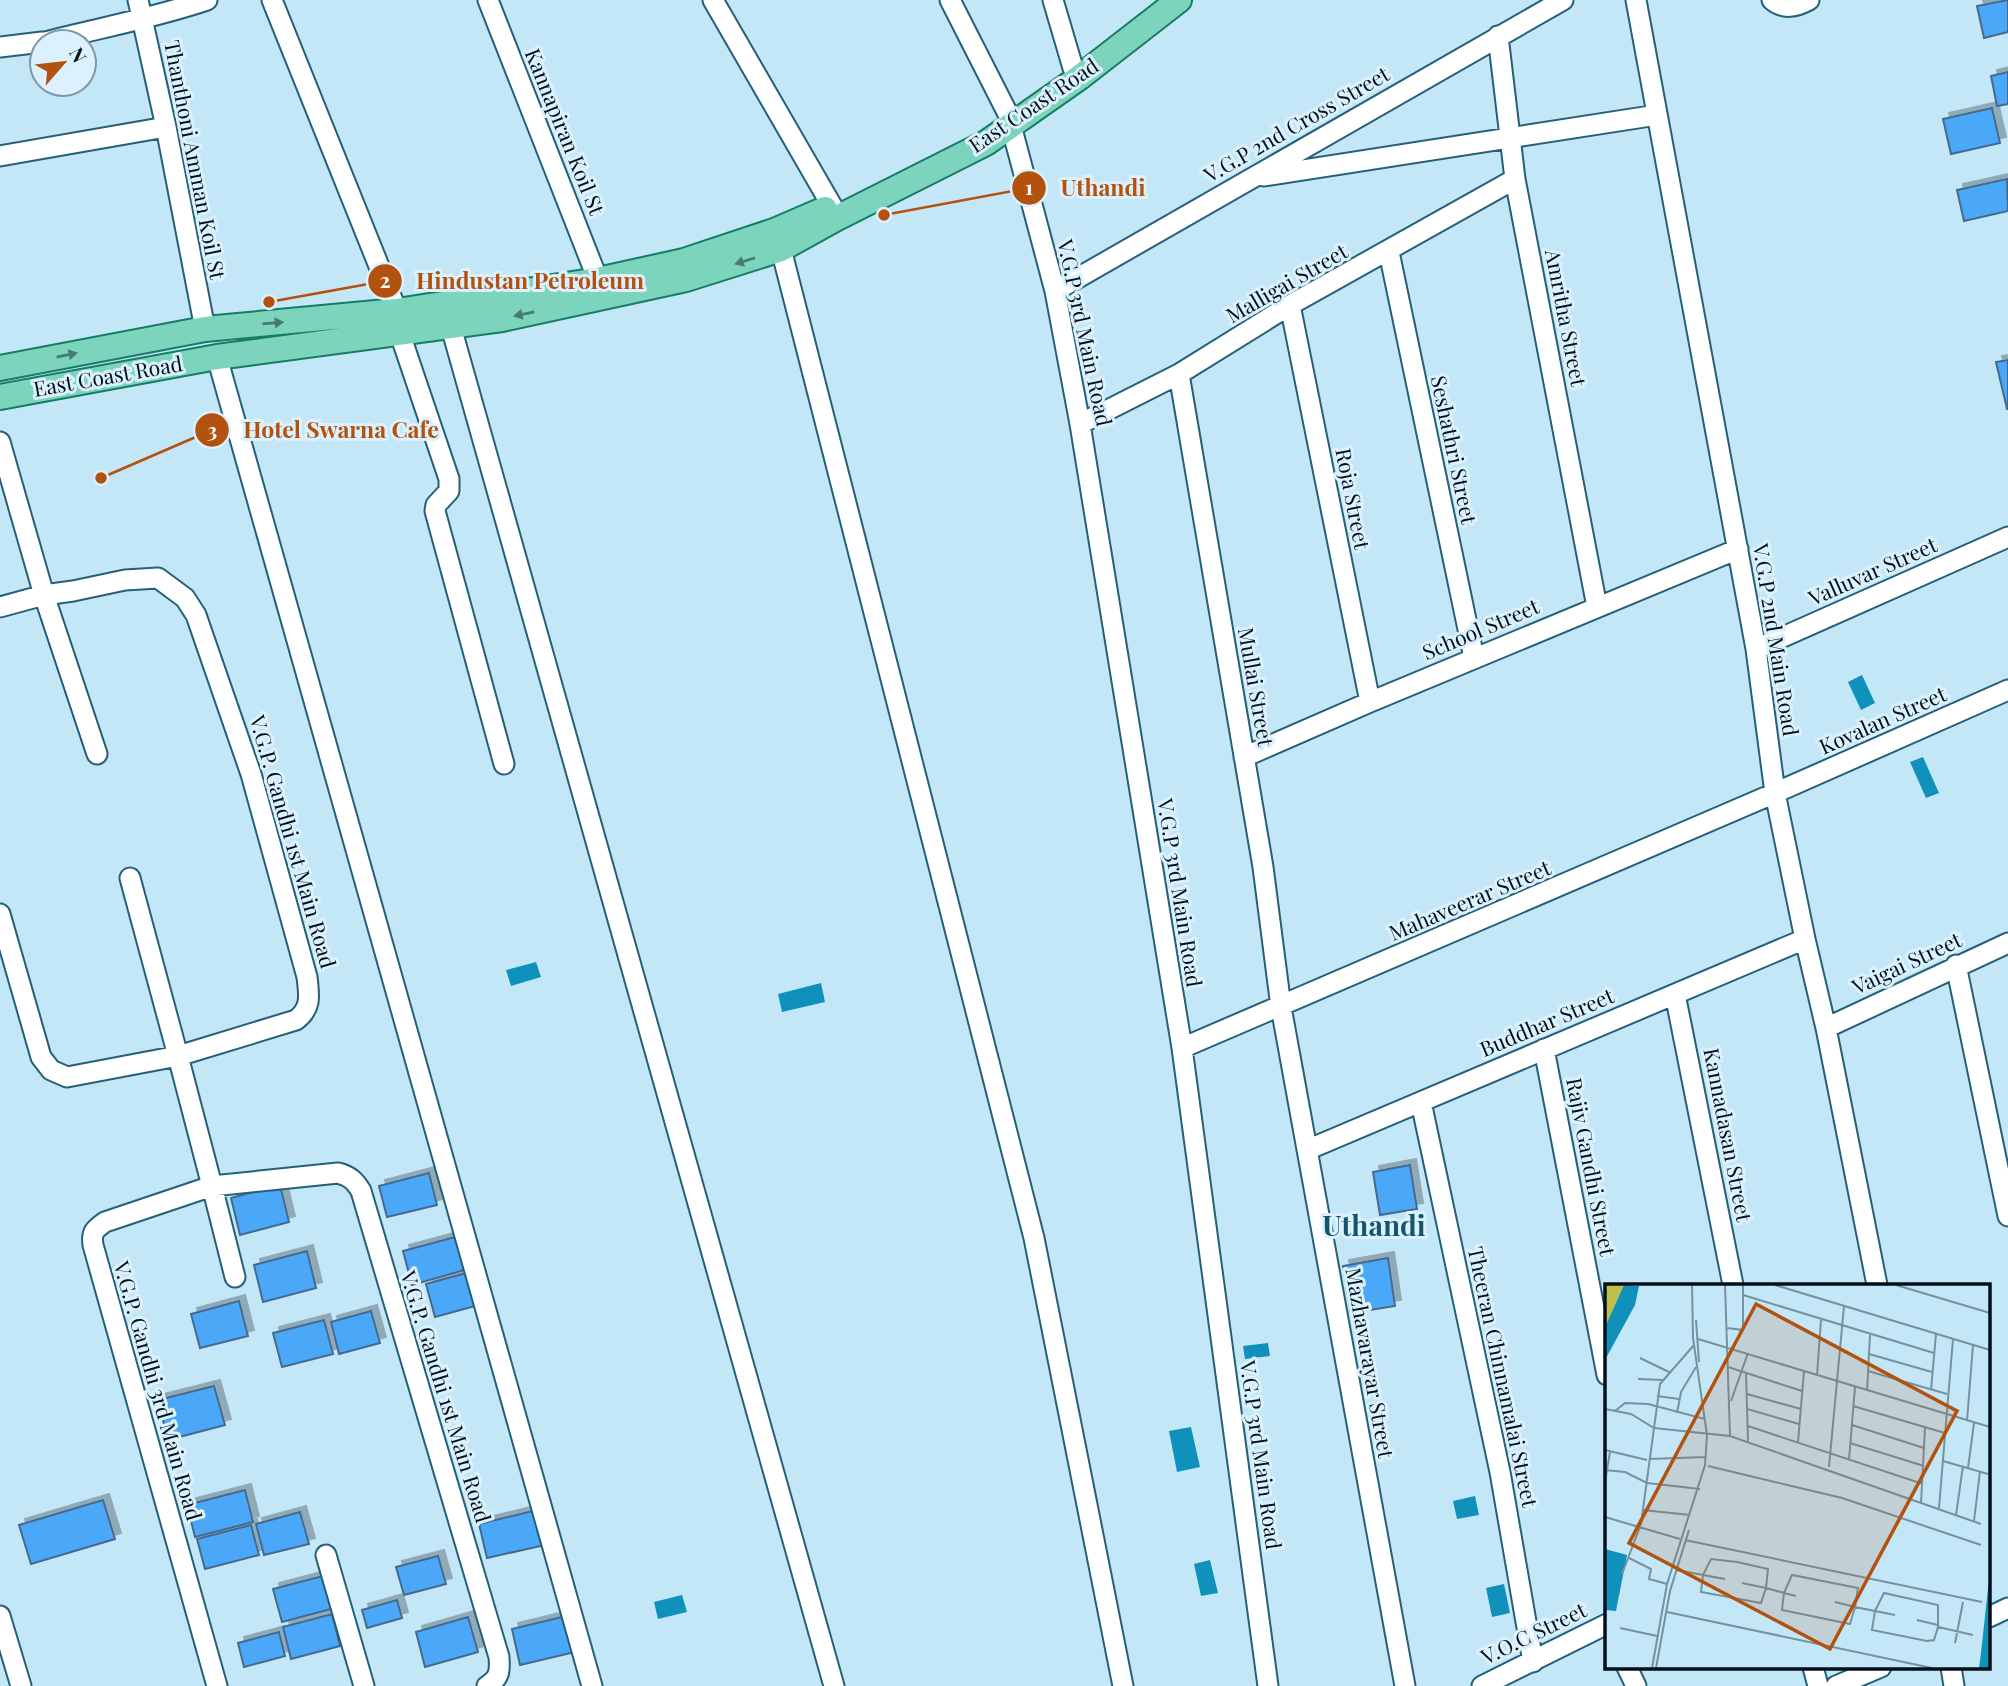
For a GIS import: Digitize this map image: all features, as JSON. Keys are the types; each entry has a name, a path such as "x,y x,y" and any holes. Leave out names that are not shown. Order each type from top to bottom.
{"main road":[{"name":"East Coast Road","path":"398,321 451,327 502,319 686,279 781,249 986,143 1009,120 1159,0"},
{"name":"East Coast Road","path":"0,397 217,357 598,280 684,261 775,231 1009,120 1080,78 1179,0"},
{"path":"0,368 205,329 398,321"}],"street":[{"path":"84,28 140,9 164,14 207,0"},
{"path":"272,0 398,321 449,479 449,491 436,505 435,511 504,764"},
{"name":"Kannapiran Koil St","path":"488,0 598,280"},
{"path":"713,0 832,206"},
{"name":"V.G.P 3rd Main Road","path":"950,0 1009,120 1055,291 1080,424 1182,1048 1268,1686"},
{"path":"1053,0 1073,68"},
{"name":"V.G.P 2nd Cross Street","path":"1055,291 1563,0"},
{"name":"V.G.P 2nd Main Road","path":"1636,0 1756,649 1776,793 1877,1284"},
{"path":"1772,0 1783,7 1809,0"},
{"name":"Thanthoni Amman Koil St","path":"140,9 205,329"},
{"name":"Amritha Street","path":"1498,36 1515,180 1597,607"},
{"path":"0,47 28,44"},
{"path":"1251,178 1657,116"},
{"path":"0,156 166,127"},
{"name":"Malligai Street","path":"1080,424 1179,374 1290,305 1515,180"},
{"path":"781,249 1034,1238 1123,1686"},
{"name":"Seshathri Street","path":"1389,252 1474,658"},
{"name":"Roja Street","path":"1290,305 1370,702"},
{"path":"451,327 834,1686"},
{"path":"217,357 592,1686"},
{"name":"Mullai Street","path":"1179,374 1263,867 1281,1007"},
{"path":"0,442 44,595 97,754"},
{"name":"Valluvar Street","path":"1756,649 2008,537"},
{"name":"School Street","path":"1244,757 1738,549"},
{"name":"V.G.P. Gandhi 1st Main Road","path":"0,607 44,595 125,580 158,578 185,598 196,615 251,774 307,977 310,1000 308,1008 296,1020 178,1056 67,1077 51,1070 41,1057 0,914"},
{"name":"Kovalan Street","path":"1776,793 2008,690"},
{"name":"Mahaveerar Street","path":"1182,1048 1776,793"},
{"path":"130,878 235,1277"},
{"name":"Buddhar Street","path":"1307,1150 1805,939"},
{"name":"Vaigai Street","path":"1826,1028 2008,943"},
{"path":"1956,965 2008,1216"},
{"name":"Kannadasan Street","path":"1675,994 1733,1284"},
{"name":"Mazhavarayar Street","path":"1281,1007 1405,1686"},
{"name":"Rajiv Gandhi Street","path":"1544,1049 1605,1365"},
{"name":"Theeran Chinnamalai Street","path":"1421,1102 1500,1472 1533,1662"},
{"name":"V.G.P. Gandhi 1st Main Road","path":"212,1186 338,1172 355,1181 361,1191 499,1657 500,1671 497,1680 487,1686"},
{"name":"V.G.P. Gandhi 3rd Main Road","path":"212,1186 105,1222 96,1228 92,1235 96,1259 217,1686"},
{"path":"326,1555 364,1686"},
{"path":"1990,1617 2008,1608"},
{"path":"0,1616 22,1686"},
{"name":"V.O.C Street","path":"1482,1686 1605,1625"},
{"path":"1628,1668 1636,1686"},
{"path":"1813,1668 1818,1686"},
{"path":"1836,1686 1879,1668"},
{"path":"1951,1668 1954,1686"}],"water":[{"path":"1862,675 1875,703 1861,710 1848,682"},
{"path":"1923,757 1939,793 1926,798 1910,762"},
{"path":"536,962 541,977 511,986 506,970"},
{"path":"821,983 825,1002 782,1012 778,994"},
{"path":"1268,1343 1270,1356 1245,1359 1243,1346"},
{"path":"1191,1427 1200,1467 1177,1472 1169,1431"},
{"path":"1475,1496 1479,1515 1457,1519 1453,1501"},
{"path":"1210,1560 1218,1593 1201,1596 1194,1564"},
{"path":"1504,1584 1510,1613 1492,1617 1486,1588"},
{"path":"682,1595 687,1612 658,1619 654,1602"}],"building":[{"path":"2008,0 2008,32 1984,38 1977,6"},
{"path":"2008,72 2008,104 1997,106 1991,76"},
{"path":"1992,108 2000,143 1951,154 1943,119"},
{"path":"2007,179 2008,211 1964,221 1957,190"},
{"path":"2008,360 2008,409 2007,409 1996,362"},
{"path":"1410,1165 1417,1209 1380,1215 1373,1172"},
{"path":"429,1173 437,1205 387,1217 379,1186"},
{"path":"280,1185 289,1222 240,1235 231,1198"},
{"path":"459,1236 468,1269 412,1285 403,1251"},
{"path":"307,1251 316,1288 263,1302 254,1265"},
{"path":"1388,1258 1395,1306 1351,1313 1343,1266"},
{"path":"466,1273 475,1306 435,1317 426,1284"},
{"path":"239,1301 248,1336 200,1348 191,1314"},
{"path":"371,1311 380,1343 339,1354 331,1322"},
{"path":"324,1320 333,1354 282,1367 273,1333"},
{"path":"214,1386 225,1425 168,1440 158,1400"},
{"path":"245,1490 253,1522 195,1537 187,1505"},
{"path":"103,1500 115,1539 31,1564 19,1525"},
{"path":"537,1510 545,1545 487,1558 479,1524"},
{"path":"300,1512 309,1544 264,1555 256,1524"},
{"path":"251,1525 259,1555 205,1569 197,1539"},
{"path":"438,1556 446,1584 404,1595 396,1567"},
{"path":"323,1576 331,1609 282,1622 273,1589"},
{"path":"397,1600 402,1618 367,1628 362,1610"},
{"path":"332,1614 340,1646 291,1659 283,1627"},
{"path":"566,1616 575,1652 520,1665 512,1629"},
{"path":"468,1617 478,1652 425,1667 416,1632"},
{"path":"279,1632 285,1656 244,1667 238,1643"}],"place":[{"name":"Uthandi","path":"884,215"},
{"name":"Hindustan Petroleum","path":"269,302"},
{"name":"Hotel Swarna Cafe","path":"101,478"}],"district":[{"name":"Uthandi","path":"1374,1226"}]}
